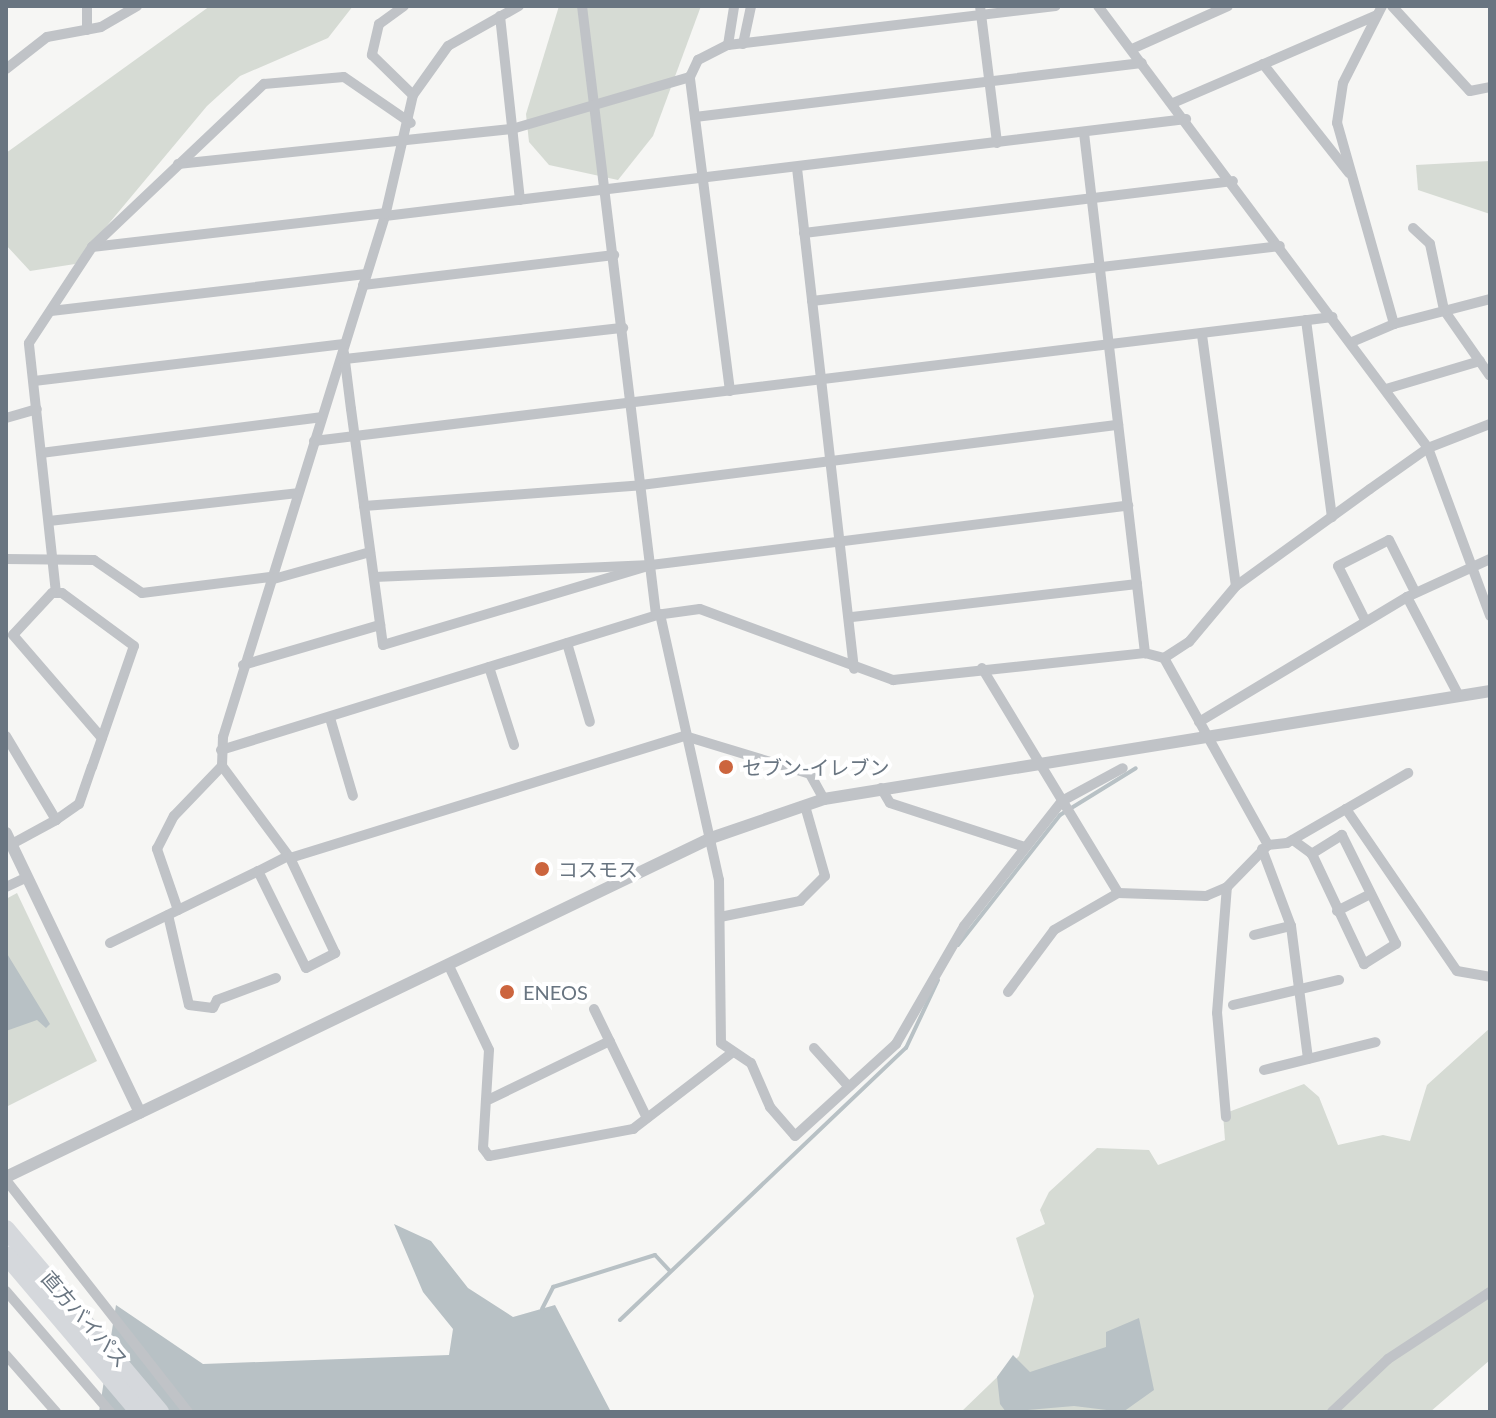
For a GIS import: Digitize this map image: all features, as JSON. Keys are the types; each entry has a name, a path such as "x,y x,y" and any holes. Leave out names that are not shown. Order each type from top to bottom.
{"highway":[{"name":"直方バイパス","path":"6,1229 160,1412"},
{"name":"直方バイパス","path":"6,1255 139,1412"}],"street":[{"path":"87,6 87,30"},
{"path":"6,69 47,37 87,30 137,6"},
{"path":"404,6 379,24 372,55 413,95"},
{"path":"258,871 306,968 335,953 289,857 222,766 221,750 243,665 385,214 411,123 413,95 448,46 519,6"},
{"path":"582,6 658,614 711,838 720,917 721,1043 751,1063 770,1107 795,1136 896,1044 929,977 1025,847 1065,807 1123,768"},
{"path":"728,45 734,6"},
{"path":"743,44 751,6"},
{"path":"730,391 690,77 698,60 728,45 980,11 1056,6"},
{"path":"1098,6 1233,181 1428,448 1489,609"},
{"path":"1132,49 1228,6"},
{"path":"1392,6 1470,91 1490,87"},
{"path":"1173,103 1380,10"},
{"path":"1380,10 1337,101 1352,176 1394,324"},
{"path":"980,11 997,143"},
{"path":"500,16 520,200"},
{"path":"695,117 1142,63"},
{"path":"1263,64 1352,176"},
{"path":"56,593 29,343 92,247 264,84 344,77 411,123"},
{"path":"178,164 512,129 690,77"},
{"path":"92,247 797,168 1186,119"},
{"path":"1084,133 1145,653"},
{"path":"797,168 820,380 852,617 854,669"},
{"path":"804,233 1233,181"},
{"path":"1413,228 1430,244 1444,310 1490,376"},
{"path":"812,301 1280,246"},
{"path":"51,311 614,255"},
{"path":"1352,342 1394,324 1490,299"},
{"path":"314,441 1332,317"},
{"path":"1306,320 1332,517"},
{"path":"34,381 344,350 623,328"},
{"path":"1202,335 1236,586"},
{"path":"344,350 383,645 651,565"},
{"path":"1386,389 1480,361"},
{"path":"6,418 37,409"},
{"path":"41,453 321,417"},
{"path":"1164,658 1189,642 1236,586 1428,448 1490,424"},
{"path":"364,506 641,485 1118,425"},
{"path":"49,521 297,493"},
{"path":"374,577 651,565 1128,506"},
{"path":"1365,620 1338,566 1389,540 1411,595 1459,696"},
{"path":"6,559 53,563 94,560 142,593 270,579 370,552"},
{"path":"1199,722 1365,620 1490,559"},
{"path":"852,617 1137,584"},
{"path":"56,593 10,632 102,738"},
{"path":"56,593 134,646 79,804 56,820 9,839 140,1113"},
{"path":"221,750 658,614 700,609 854,669 893,680 982,668 1145,653 1164,658 1265,847 1291,926 1296,990 1308,1059"},
{"path":"243,665 380,625"},
{"path":"567,643 590,722"},
{"path":"489,667 514,745"},
{"path":"982,668 1118,893"},
{"path":"188,1412 6,1178 711,838 824,799 1039,761 1490,691"},
{"path":"330,718 353,796"},
{"path":"6,736 56,820"},
{"path":"110,943 289,857 685,736 810,774 824,799"},
{"path":"222,766 174,816 157,849 173,913 189,1005 213,1008 217,1000 276,978"},
{"path":"1008,992 1044,939 1118,893 1206,896 1227,887 1265,847 1293,840 1408,773"},
{"path":"881,788 890,803 1025,847"},
{"path":"720,917 800,901 825,876 805,806"},
{"path":"1346,809 1457,971 1490,977"},
{"path":"1293,840 1312,854 1364,964 1396,944 1368,895 1365,873 1342,835 1312,854"},
{"path":"6,887 27,877"},
{"path":"1226,1117 1217,1013 1227,887"},
{"path":"1337,911 1368,895"},
{"path":"1254,935 1291,926"},
{"path":"448,964 489,1050 490,1099 483,1148 489,1156 633,1129 733,1052"},
{"path":"1233,1005 1339,980"},
{"path":"594,1009 647,1118"},
{"path":"490,1099 610,1041"},
{"path":"1264,1070 1376,1042"},
{"path":"814,1048 849,1087"},
{"path":"6,1291 110,1412"},
{"path":"1332,1412 1388,1359 1490,1292"},
{"path":"6,1355 56,1412"}],"shaded area":[{"path":"210,6 353,6 328,38 240,76 207,106 75,264 30,271 6,245 6,153"},
{"path":"559,6 701,6 653,136 618,180 549,165 529,142 526,114"},
{"path":"1490,161 1490,214 1418,190 1416,165"},
{"path":"17,893 97,1061 6,1107 6,899"},
{"path":"6,952 50,1024 46,1028 37,1020 6,1031"},
{"path":"1490,1028 1490,1360 1430,1412 961,1412 1019,1356 1034,1296 1016,1238 1045,1224 1040,1210 1049,1192 1097,1148 1149,1150 1158,1165 1225,1140 1223,1114 1304,1084 1319,1097 1338,1145 1383,1135 1410,1141 1427,1085"},
{"path":"394,1224 431,1241 468,1288 513,1317 555,1305 611,1412 99,1412 116,1305 203,1364 449,1355 453,1329 423,1292"},
{"path":"1139,1318 1154,1390 1123,1412 1074,1406 1006,1412 1000,1404 997,1377 1013,1355 1030,1372 1106,1347 1106,1332"}],"waterway":[{"path":"958,945 1060,815 1136,768"},
{"path":"620,1320 906,1048 938,980"},
{"path":"542,1309 553,1287 655,1255 670,1271"}],"place":[{"name":"セブン-イレブン","path":"726,767"},
{"name":"コスモス","path":"542,869"},
{"name":"ENEOS","path":"507,992"}]}
